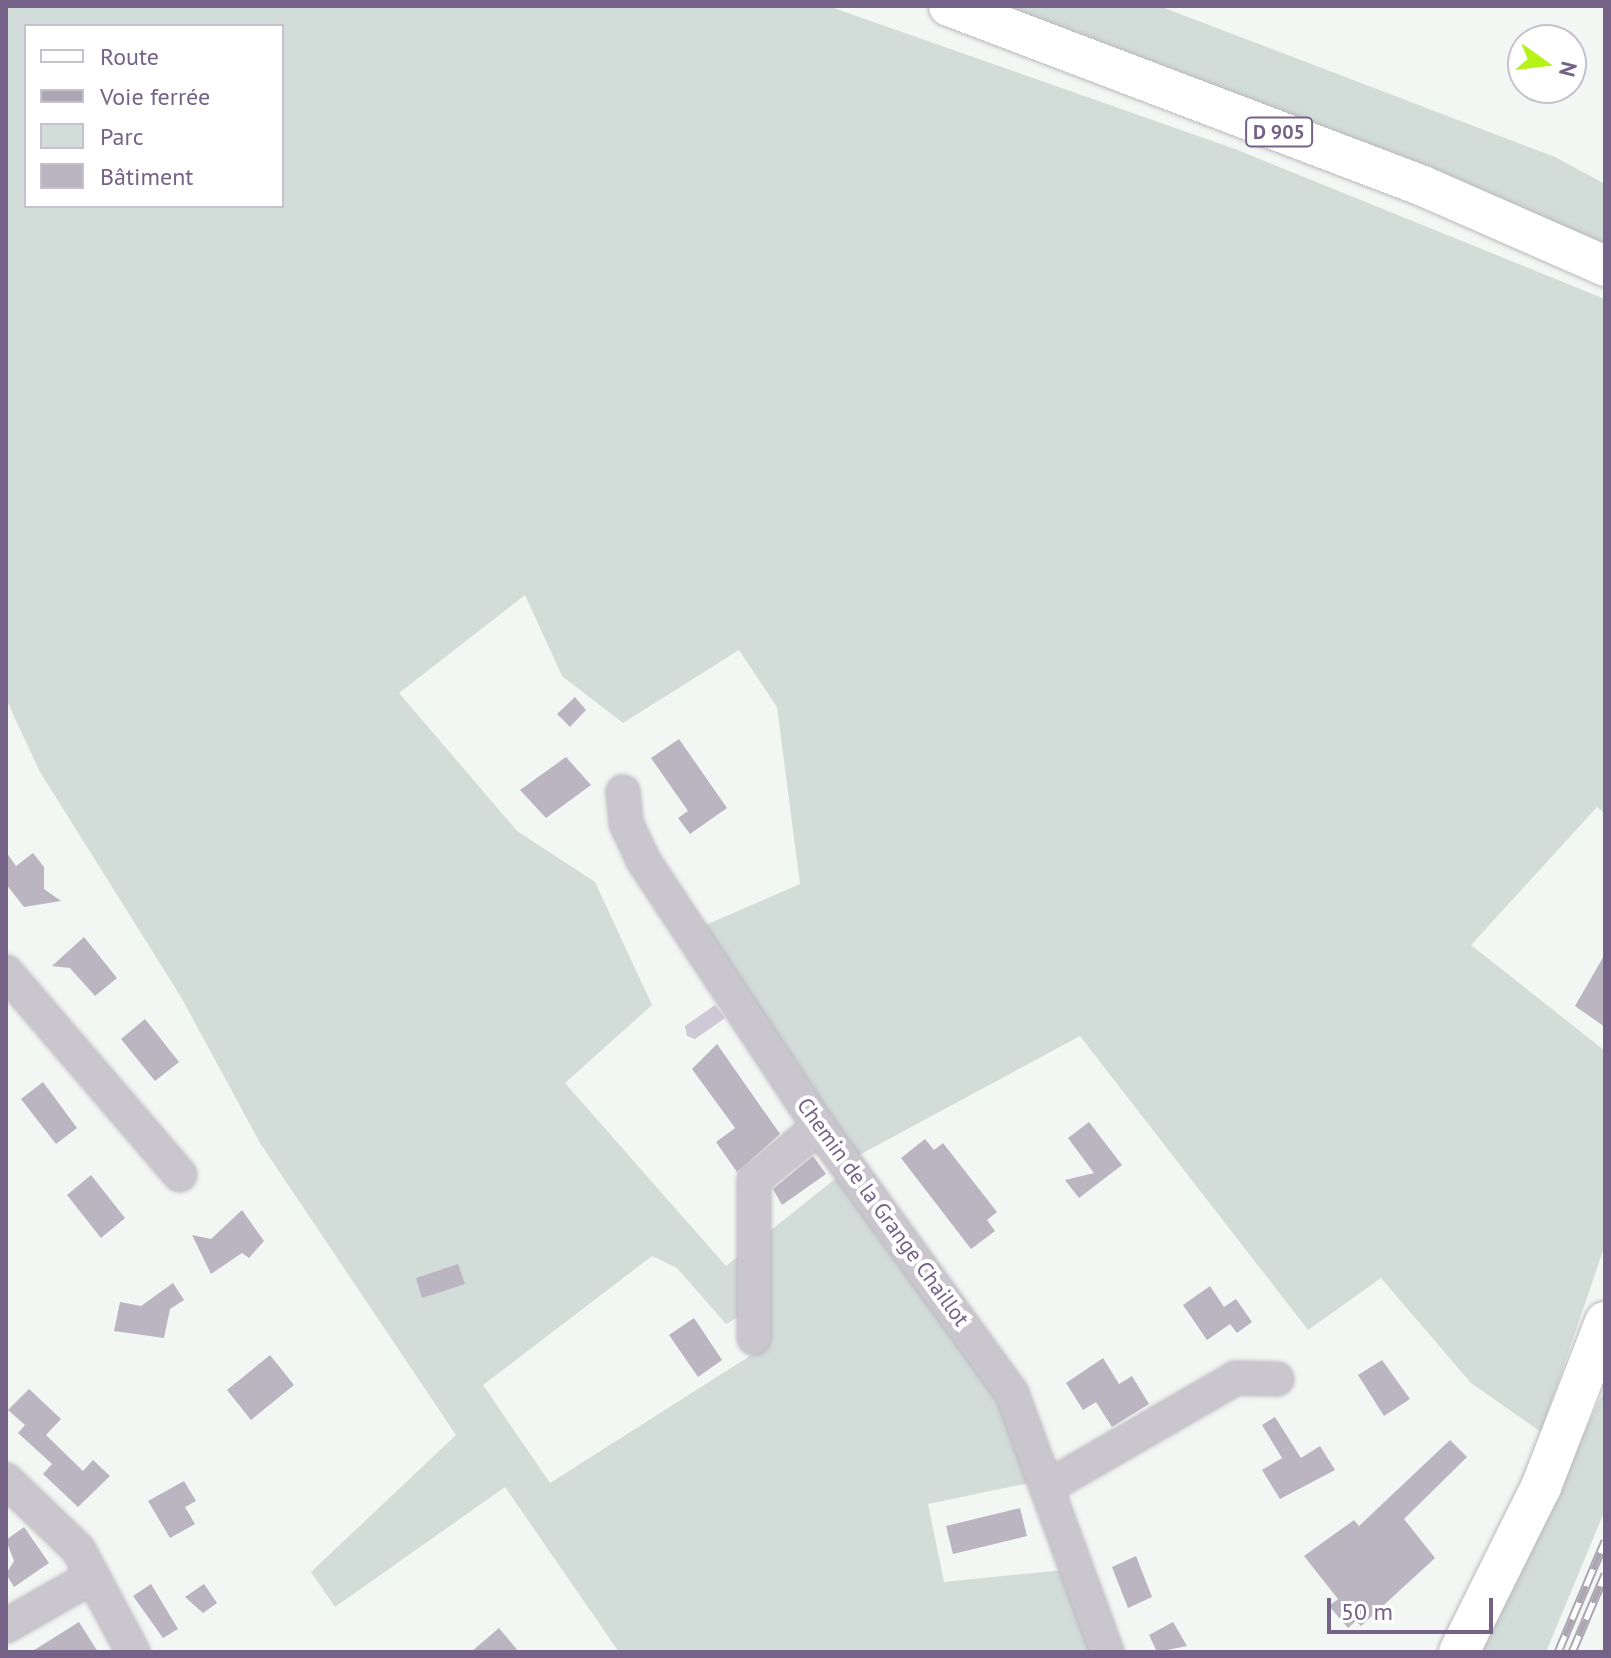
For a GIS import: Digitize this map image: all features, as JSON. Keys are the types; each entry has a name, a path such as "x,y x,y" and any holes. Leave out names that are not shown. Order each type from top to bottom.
{"main road":[{"name":"D 905","path":"949,6 1423,186 1605,266"},
{"path":"1459,1652 1541,1487 1605,1322"}],"street":[{"name":"Chemin de la Grange Chaillot","path":"623,792 626,823 643,860 819,1127 999,1372 1049,1486 1107,1652"},
{"path":"6,972 180,1175"},
{"path":"754,1338 754,1180 819,1127"},
{"path":"1049,1486 1236,1378 1277,1379"},
{"path":"6,1480 78,1549 88,1579 133,1652"},
{"path":"6,1626 88,1579"}],"green space":[{"path":"6,6 828,6 1235,149 1605,299 1605,814 1597,807 1471,945 1605,1051 1605,1245 1541,1432 1471,1383 1381,1278 1308,1330 1080,1036 850,1160 701,927 800,884 777,707 739,650 623,723 562,676 525,595 399,693 517,831 595,882 652,1005 565,1083 726,1266 845,1171 999,1392 1034,1482 928,1504 944,1582 1064,1570 1099,1652 619,1652 505,1487 335,1607 311,1572 456,1435 260,1143 181,997 40,772 6,699","holes":["652,1256 677,1268 726,1324 758,1306 767,1345 550,1483 483,1385"]},
{"path":"994,6 1159,6 1555,157 1605,184 1605,247"},
{"path":"1605,1389 1605,1510 1546,1652 1479,1652"}],"shaded area":[{"path":"715,1005 725,1018 695,1039 687,1036 685,1026"}],"building":[{"path":"575,697 586,710 570,727 557,714"},
{"path":"679,739 727,808 690,834 678,818 688,811 651,758"},
{"path":"566,757 591,785 546,818 520,790"},
{"path":"6,852 16,866 33,853 44,867 44,889 61,901 24,907 6,884"},
{"path":"84,937 117,978 95,996 70,968 52,966"},
{"path":"1605,954 1605,1027 1575,1006"},
{"path":"145,1019 179,1062 155,1081 121,1039"},
{"path":"717,1044 780,1134 737,1172 716,1142 735,1128 692,1069"},
{"path":"43,1082 77,1128 56,1144 21,1099"},
{"path":"1089,1122 1122,1165 1079,1198 1065,1180 1094,1173 1068,1138"},
{"path":"925,1139 934,1150 943,1143 997,1212 987,1220 995,1231 971,1249 901,1158"},
{"path":"813,1156 826,1174 782,1205 773,1189"},
{"path":"91,1175 125,1218 101,1238 67,1195"},
{"path":"242,1210 264,1241 249,1258 242,1253 211,1274 192,1235 211,1239"},
{"path":"458,1264 465,1284 422,1298 416,1278"},
{"path":"173,1283 184,1300 170,1309 164,1338 114,1331 120,1302 141,1306"},
{"path":"1210,1286 1224,1307 1236,1299 1252,1322 1237,1333 1230,1324 1207,1340 1183,1305"},
{"path":"694,1318 722,1360 698,1377 669,1335"},
{"path":"270,1355 294,1385 251,1420 227,1390"},
{"path":"1103,1358 1119,1384 1132,1376 1149,1404 1112,1427 1096,1402 1083,1410 1066,1383"},
{"path":"1382,1360 1410,1399 1384,1416 1358,1375"},
{"path":"29,1389 61,1419 46,1435 83,1471 93,1460 110,1476 78,1507 43,1474 52,1464 18,1433 25,1425 8,1410"},
{"path":"1275,1417 1301,1458 1320,1446 1335,1470 1280,1499 1262,1470 1282,1458 1262,1425"},
{"path":"1450,1440 1467,1457 1404,1519 1435,1558 1361,1626 1356,1621 1348,1628 1329,1606 1338,1599 1304,1556 1354,1520 1359,1526"},
{"path":"184,1481 196,1501 185,1507 195,1524 170,1538 148,1501"},
{"path":"1020,1508 1027,1536 953,1554 946,1526"},
{"path":"24,1527 49,1563 14,1587 6,1574 14,1561 6,1540"},
{"path":"1136,1556 1152,1597 1128,1608 1112,1567"},
{"path":"151,1584 178,1629 163,1638 133,1596"},
{"path":"204,1584 217,1603 203,1613 185,1597"},
{"path":"79,1622 98,1652 31,1652"},
{"path":"1173,1622 1187,1646 1157,1652 1149,1635"},
{"path":"499,1628 519,1652 471,1652"}],"railway":[{"path":"1558,1652 1605,1541"},
{"path":"1572,1652 1605,1574"}]}
